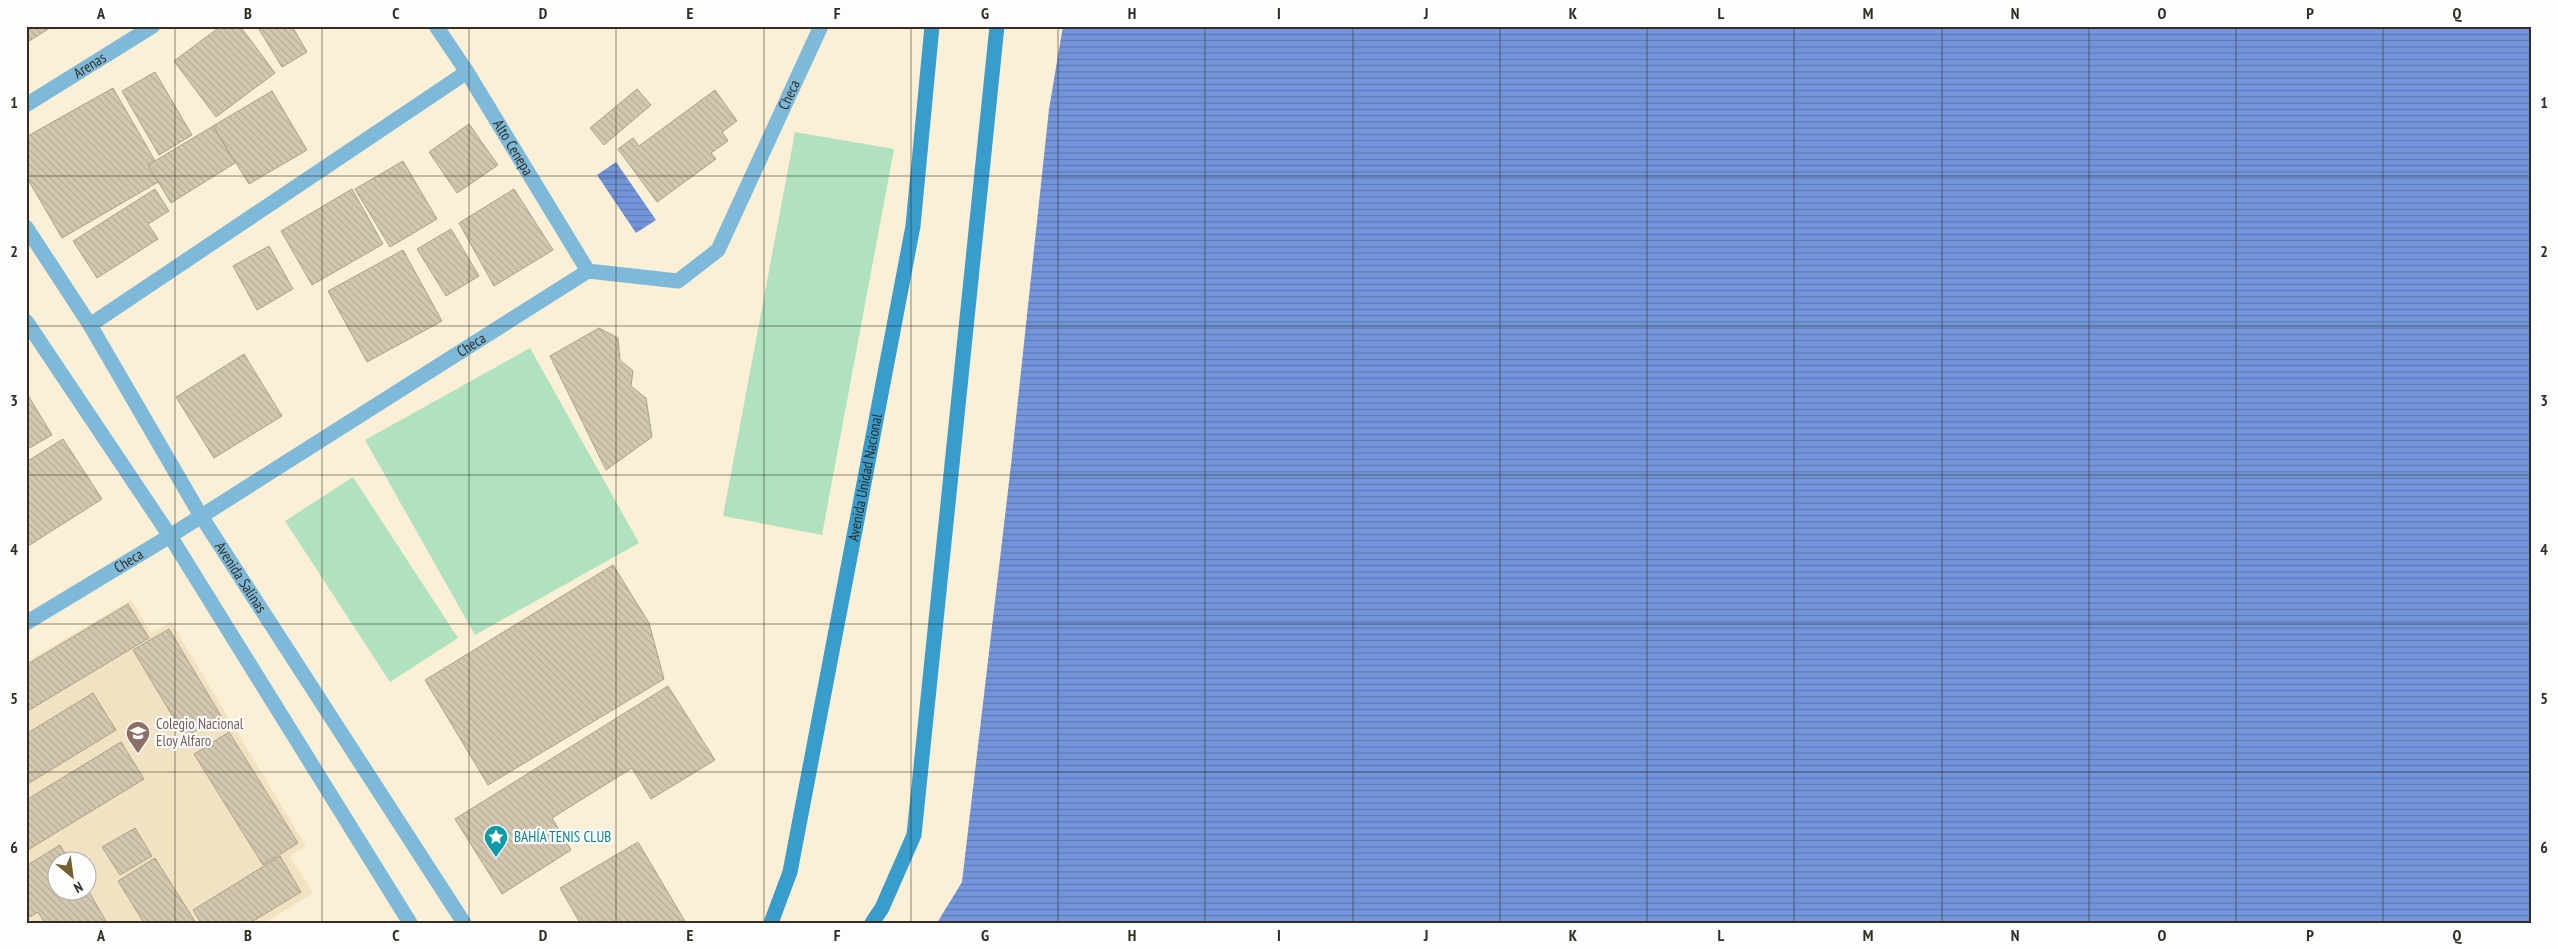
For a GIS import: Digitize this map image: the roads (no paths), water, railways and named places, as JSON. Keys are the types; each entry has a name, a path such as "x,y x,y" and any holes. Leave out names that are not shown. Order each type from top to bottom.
{"main road":[{"name":"Avenida Unidad Nacional","path":"770,923 790,872 913,226 932,26"},
{"path":"872,923 882,908 914,835 997,26"}],"street":[{"name":"Arenas","path":"26,105 153,26"},
{"name":"Alto Cenepa","path":"436,26 467,72 588,271"},
{"name":"Checa","path":"26,623 170,536 588,271 678,281 718,250 820,26"},
{"path":"90,325 467,72"},
{"name":"Avenida Salinas","path":"26,226 90,325 201,516 464,923"},
{"path":"26,321 170,536 410,923"}],"water":[{"path":"1063,26 2532,26 2532,923 937,923 962,882 1011,465 1049,109"},
{"path":"616,162 656,220 636,233 597,175"}],"place":[{"name":"Colegio Nacional Eloy Alfaro","path":"138,754"},
{"name":"BAHÍA TENIS CLUB","path":"496,858"}]}
